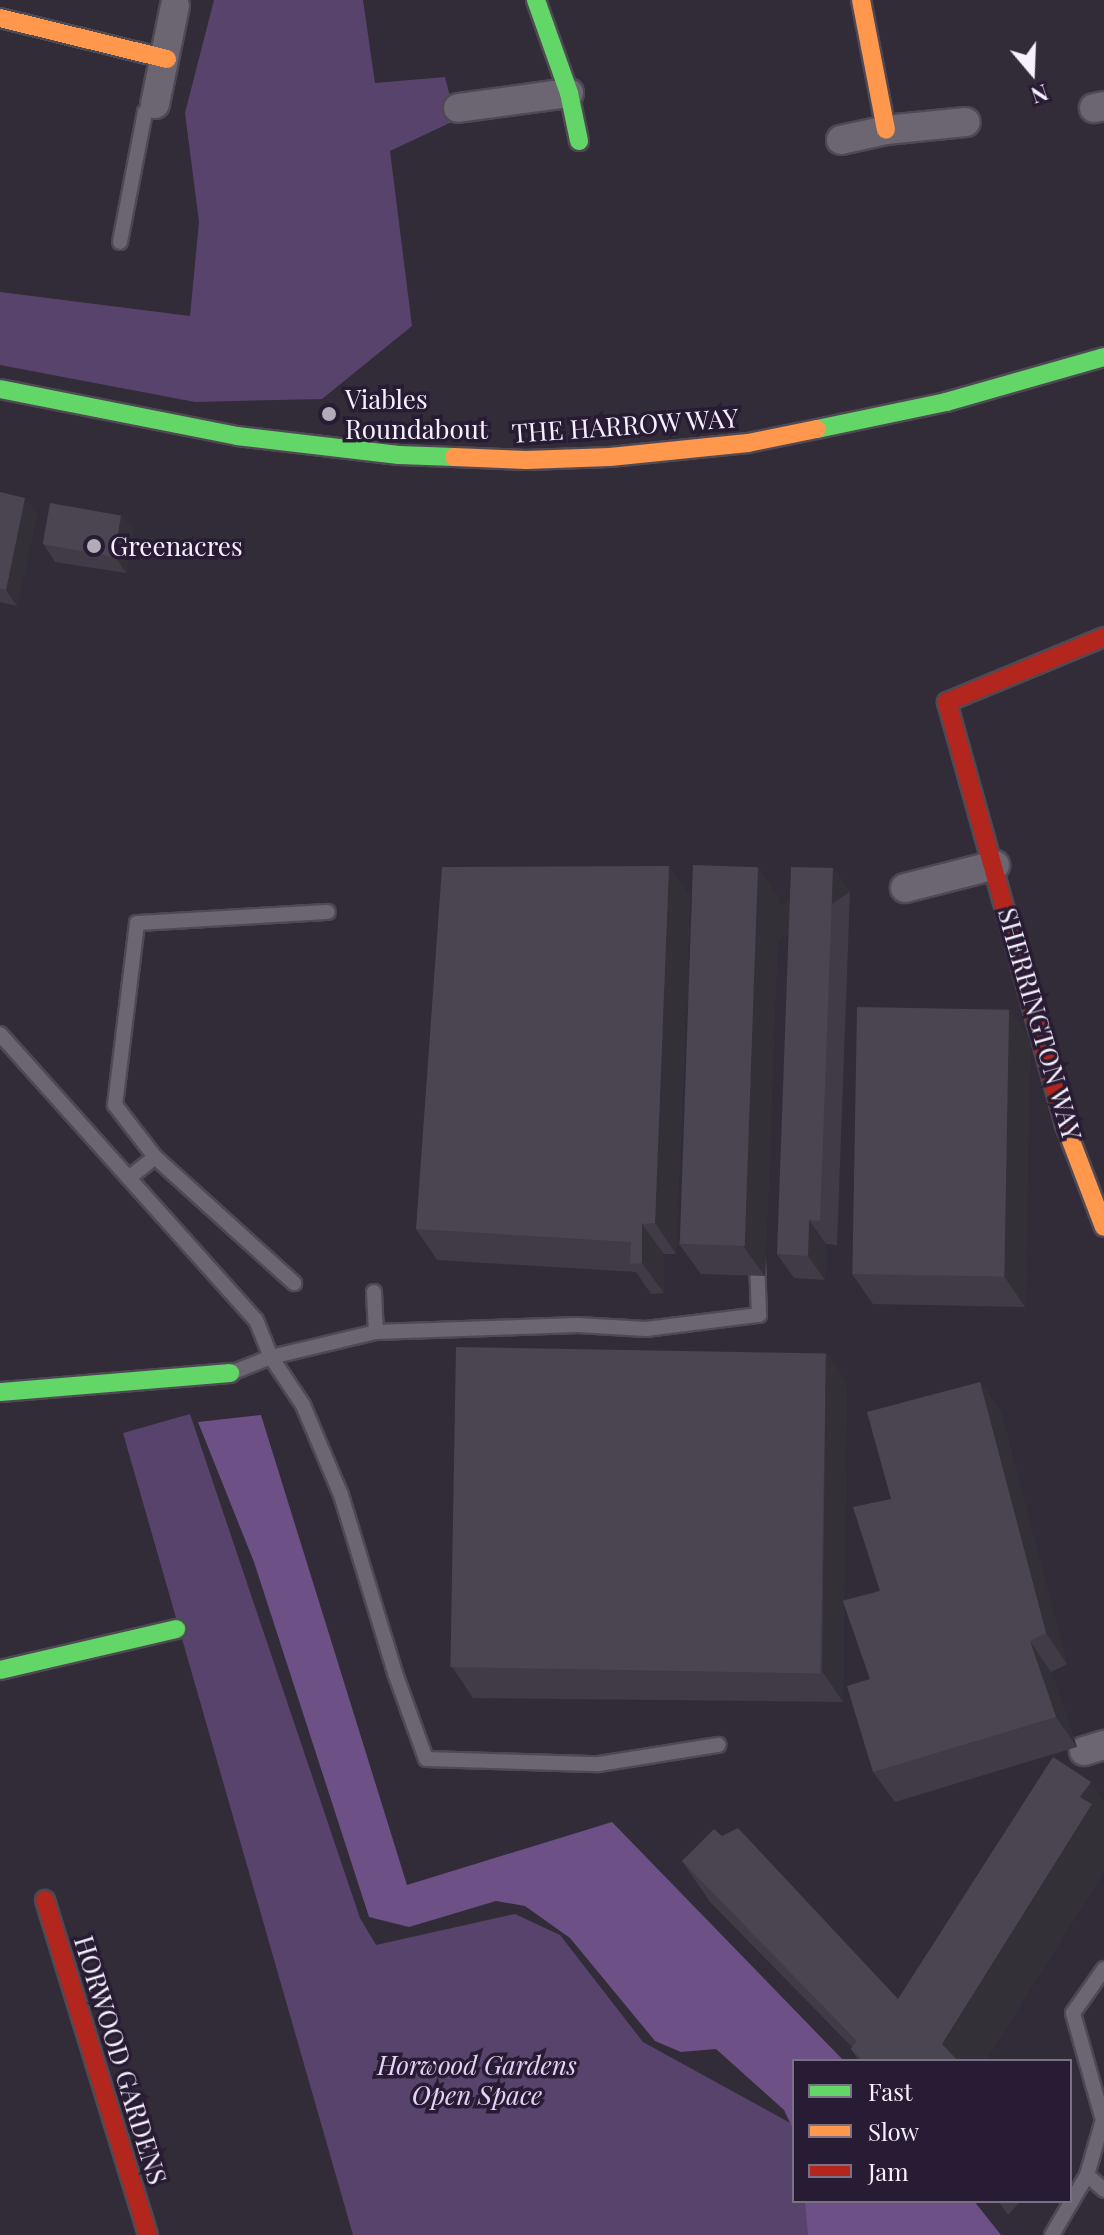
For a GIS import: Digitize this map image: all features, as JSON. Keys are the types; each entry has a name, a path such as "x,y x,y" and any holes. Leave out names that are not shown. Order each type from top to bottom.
{"street":[{"path":"536,0 569,93 579,141"},
{"path":"861,0 886,130"},
{"path":"155,104 167,59 175,6"},
{"path":"0,18 167,59"},
{"path":"458,108 569,93"},
{"path":"841,140 886,130 966,122"},
{"name":"THE HARROW WAY","path":"0,389 237,436 399,455 526,460 637,455 748,443 946,402 1104,357"},
{"name":"SHERRINGTON WAY","path":"1104,637 947,702 1067,1130 1104,1227"},
{"path":"905,888 995,865"},
{"path":"0,1392 230,1373"},
{"path":"0,1670 176,1629"},
{"name":"HORWOOD GARDENS","path":"45,1900 148,2235"}],"lane":[{"path":"120,242 145,112 155,104"},
{"path":"294,1283 155,1157 115,1105 137,923 328,912"},
{"path":"0,1034 256,1320 271,1357 303,1405 341,1495 395,1673 426,1759 599,1764 718,1745"},
{"path":"129,1178 155,1157"},
{"path":"230,1373 271,1357 376,1332 578,1325 646,1329 759,1315 756,1246"},
{"path":"374,1292 376,1332"},
{"path":"1072,2201 1087,2175 1103,2120 1073,2013 1104,1969"},
{"path":"1087,2175 1104,2190"},
{"path":"1052,2235 1071,2203"}],"green space":[{"path":"214,0 363,0 375,83 445,77 456,120 390,151 412,326 322,399 195,402 0,365 0,292 190,316 199,222 185,113"},
{"name":"Horwood Gardens Open Space","path":"190,1414 360,1918 376,1945 515,1914 560,1935 643,2042 792,2124 792,2203 863,2203 890,2235 353,2235 123,1433"}],"shaded area":[{"path":"261,1415 407,1885 612,1822 842,2059 792,2059 792,2127 784,2110 716,2049 681,2052 655,2041 570,1938 525,1906 496,1901 409,1927 369,1917 254,1562 198,1422"},
{"path":"805,2203 976,2203 1001,2235 808,2235"}],"building":[{"path":"0,492 25,498 6,590 0,588"},
{"path":"50,503 121,516 114,557 43,544"},
{"path":"693,865 758,867 745,1246 680,1244"},
{"path":"669,866 655,1223 642,1224 642,1263 630,1264 631,1242 416,1229 442,867"},
{"path":"791,867 833,868 820,1221 809,1220 808,1256 777,1254"},
{"path":"857,1007 1009,1010 1004,1277 852,1274"},
{"path":"456,1347 826,1353 820,1673 450,1667"},
{"path":"980,1382 1046,1633 1030,1641 1056,1717 873,1772 847,1686 870,1679 843,1601 880,1591 853,1507 891,1499 867,1412"},
{"path":"1053,1757 1091,1782 1080,1797 1092,1804 942,2044 956,2059 861,2059 851,2049 857,2041 682,1861 714,1829 722,1836 738,1828 898,1999"}],"traffic: fast":[{"path":"536,0 569,93 579,141"},
{"path":"817,429 946,402 1104,357"},
{"path":"0,389 237,436 399,455 454,457"},
{"path":"0,1392 230,1373"},
{"path":"0,1670 176,1629"}],"traffic: slow":[{"path":"861,0 886,130"},
{"path":"0,18 167,59"},
{"path":"454,457 526,460 610,457 748,443 817,429"},
{"path":"1065,1125 1104,1227"}],"traffic: jam":[{"path":"1065,1125 947,702 1104,637"},
{"path":"45,1900 148,2235"}],"place":[{"name":"Viables Roundabout","path":"329,414"},
{"name":"Greenacres","path":"94,546"}]}
